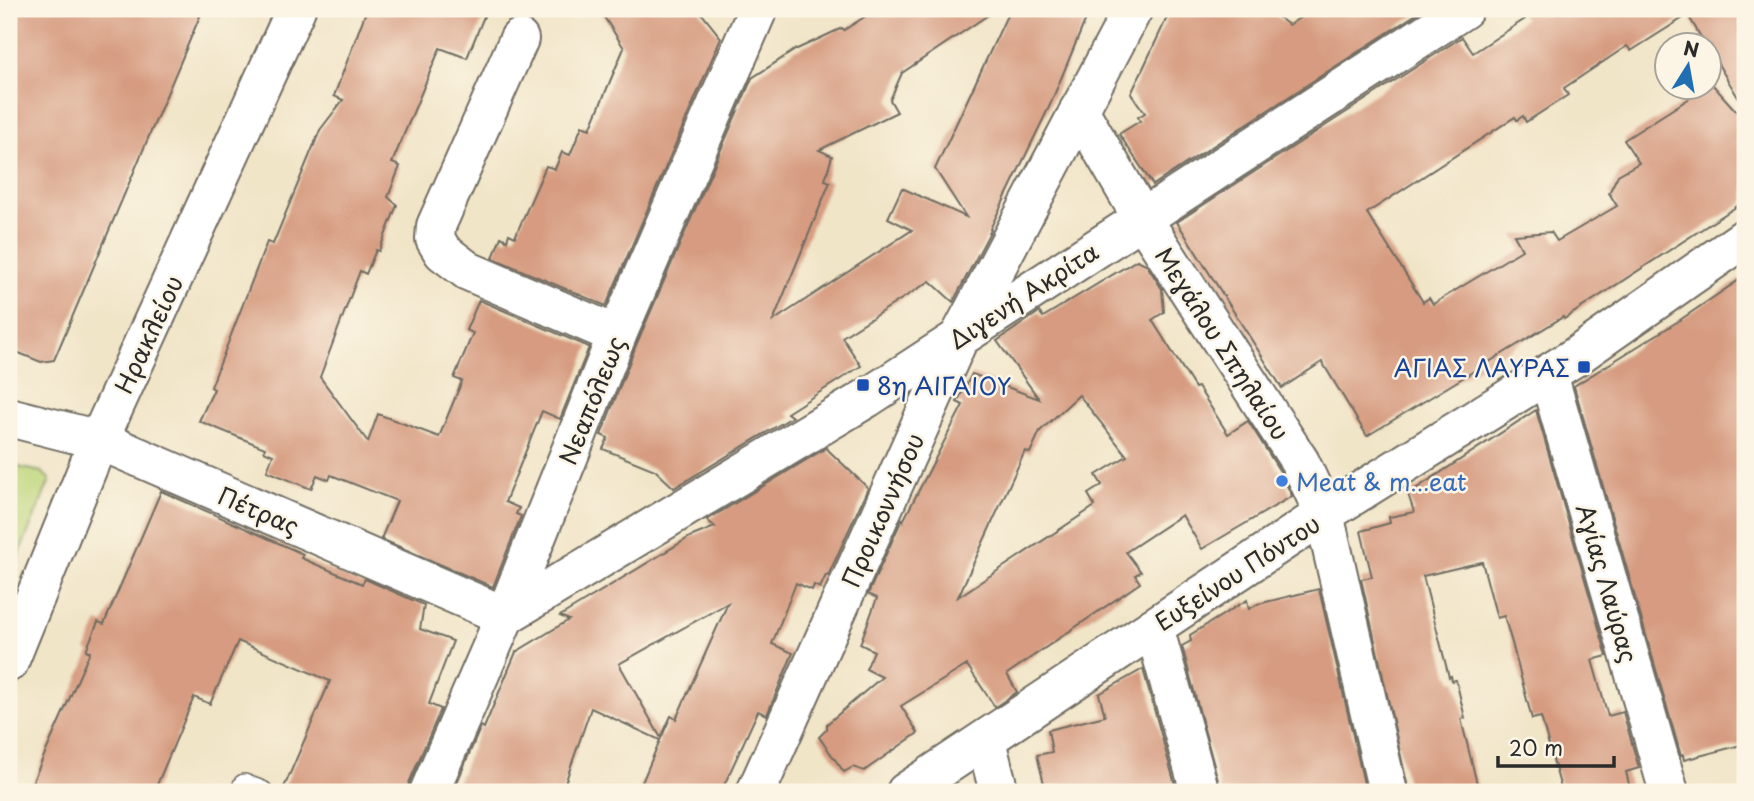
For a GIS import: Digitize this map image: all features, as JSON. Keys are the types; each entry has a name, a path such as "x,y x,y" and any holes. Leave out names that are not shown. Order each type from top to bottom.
{"street":[{"name":"Ηρακλείου","path":"9,662 99,440 296,9"},
{"name":"Νεαπόλεως","path":"429,792 505,616 617,335 758,9"},
{"name":"Προικοννήσου","path":"756,792 960,336 1133,9"},
{"name":"Διγενή Ακρίτα","path":"505,616 867,398 1464,9"},
{"path":"519,39 436,226 435,239 443,252 468,271 617,335"},
{"name":"Μεγάλου Σπηλαίου","path":"1079,110 1142,218 1300,462 1324,514 1388,792"},
{"name":"Ευξείνου Πόντου","path":"906,792 1324,514 1548,374 1745,238"},
{"name":"Αγίας Λαύρας","path":"1548,374 1669,792"},
{"name":"Πέτρας","path":"9,417 99,440 505,616"},
{"path":"1154,627 1200,792"},
{"path":"986,741 999,792"}],"green space":[{"path":"9,465 42,472 50,480 9,578"}],"building":[{"path":"9,9 203,9 54,360 41,362 9,349"},
{"path":"367,9 487,9 467,58 440,48 392,163 400,166 388,197 397,205 379,251 376,250 366,274 360,271 320,377 368,442 378,414 439,437 462,381 454,378 473,333 466,330 479,300 589,347 560,419 542,411 505,502 519,508 516,514 521,516 493,587 381,539 397,501 331,475 329,480 317,475 311,489 267,471 273,455 264,451 265,448 199,421 214,389 211,387 267,242 273,244 320,130 343,100 334,96"},
{"path":"599,9 698,9 721,38 606,306 493,258 501,237 507,240 509,234 515,237 546,166 555,169 562,152 570,155 582,126 590,129 624,48"},
{"path":"877,9 997,9 902,73 890,100 897,112 819,150 832,156 825,180 830,182 773,321 912,230 888,218 902,188 966,217 935,169 1010,9 1090,9 1050,105 991,230 953,302 930,281 842,337 861,366 787,413 792,417 674,488 655,470 603,449 608,438 601,435 637,343 752,78 795,50 842,28 844,30"},
{"path":"1171,9 1267,9 1289,25 1313,9 1424,9 1153,185 1119,134 1140,121 1138,117 1145,113 1131,94"},
{"path":"1518,9 1745,9 1745,109 1722,71 1722,32 1698,32 1688,15 1661,32 1652,32 1652,38 1631,51 1627,46 1564,88 1568,95 1526,122 1523,116 1517,120 1515,117 1367,213 1423,302 1429,298 1433,304 1522,250 1514,235 1551,232 1557,241 1617,206 1609,193 1618,175 1639,163 1624,140 1684,102 1722,102 1722,95 1745,121 1745,201 1564,319 1563,317 1367,436 1322,362 1282,388 1177,222 1462,37 1473,53 1525,19"},
{"path":"1137,260 1146,264 1162,289 1164,312 1152,320 1228,434 1248,421 1281,473 1292,496 1202,549 1182,515 1126,552 1141,572 1135,575 1140,583 1007,674 1017,692 995,707 967,665 901,706 918,733 864,771 853,767 844,772 819,737 827,729 827,724 882,677 866,669 874,651 860,644 877,598 868,594 902,519 903,521 963,405 957,402 972,374 1039,399 997,341 1039,312 1043,317","holes":["1079,395 1127,456 1096,475 1102,485 1088,494 1095,506 958,597 1025,451 1030,453 1040,431"]},
{"path":"1745,276 1745,744 1684,760 1574,386"},
{"path":"1536,410 1607,656 1592,660 1608,716 1623,712 1639,768 1626,772 1631,792 1562,792 1541,717 1532,719 1504,616 1497,618 1482,562 1423,576 1449,677 1451,676 1452,681 1456,680 1465,718 1461,719 1479,792 1409,792 1361,579 1372,577 1361,531 1390,523 1389,517 1414,512 1408,494"},
{"path":"826,448 868,488 820,588 814,585 812,590 796,583 772,644 793,653 767,715 758,711 721,792 638,792 660,740 591,708 562,792 453,792 516,652 569,620 560,616 690,537 715,527 707,520","holes":["728,603 676,719 671,716 661,738 619,664"]},
{"path":"161,491 303,554 301,558 362,584 365,579 424,605 420,629 453,641 429,704 441,709 409,783 408,792 282,792 330,681 238,641 210,704 194,697 154,792 28,792 90,652 86,650 98,622 104,624"},
{"path":"1319,589 1366,792 1221,792 1182,646 1191,641 1190,635 1247,600 1249,609 1258,604"},
{"path":"1143,669 1177,792 1061,792 1060,785 1045,788 1037,755 1052,752 1048,730 1105,716 1099,694"}],"place":[{"name":"ΑΓΙΑΣ ΛΑΥΡΑΣ","path":"1584,367"},
{"name":"8η ΑΙΓΑΙΟΥ","path":"863,385"},
{"name":"Meat & m...eat","path":"1282,481"}]}
